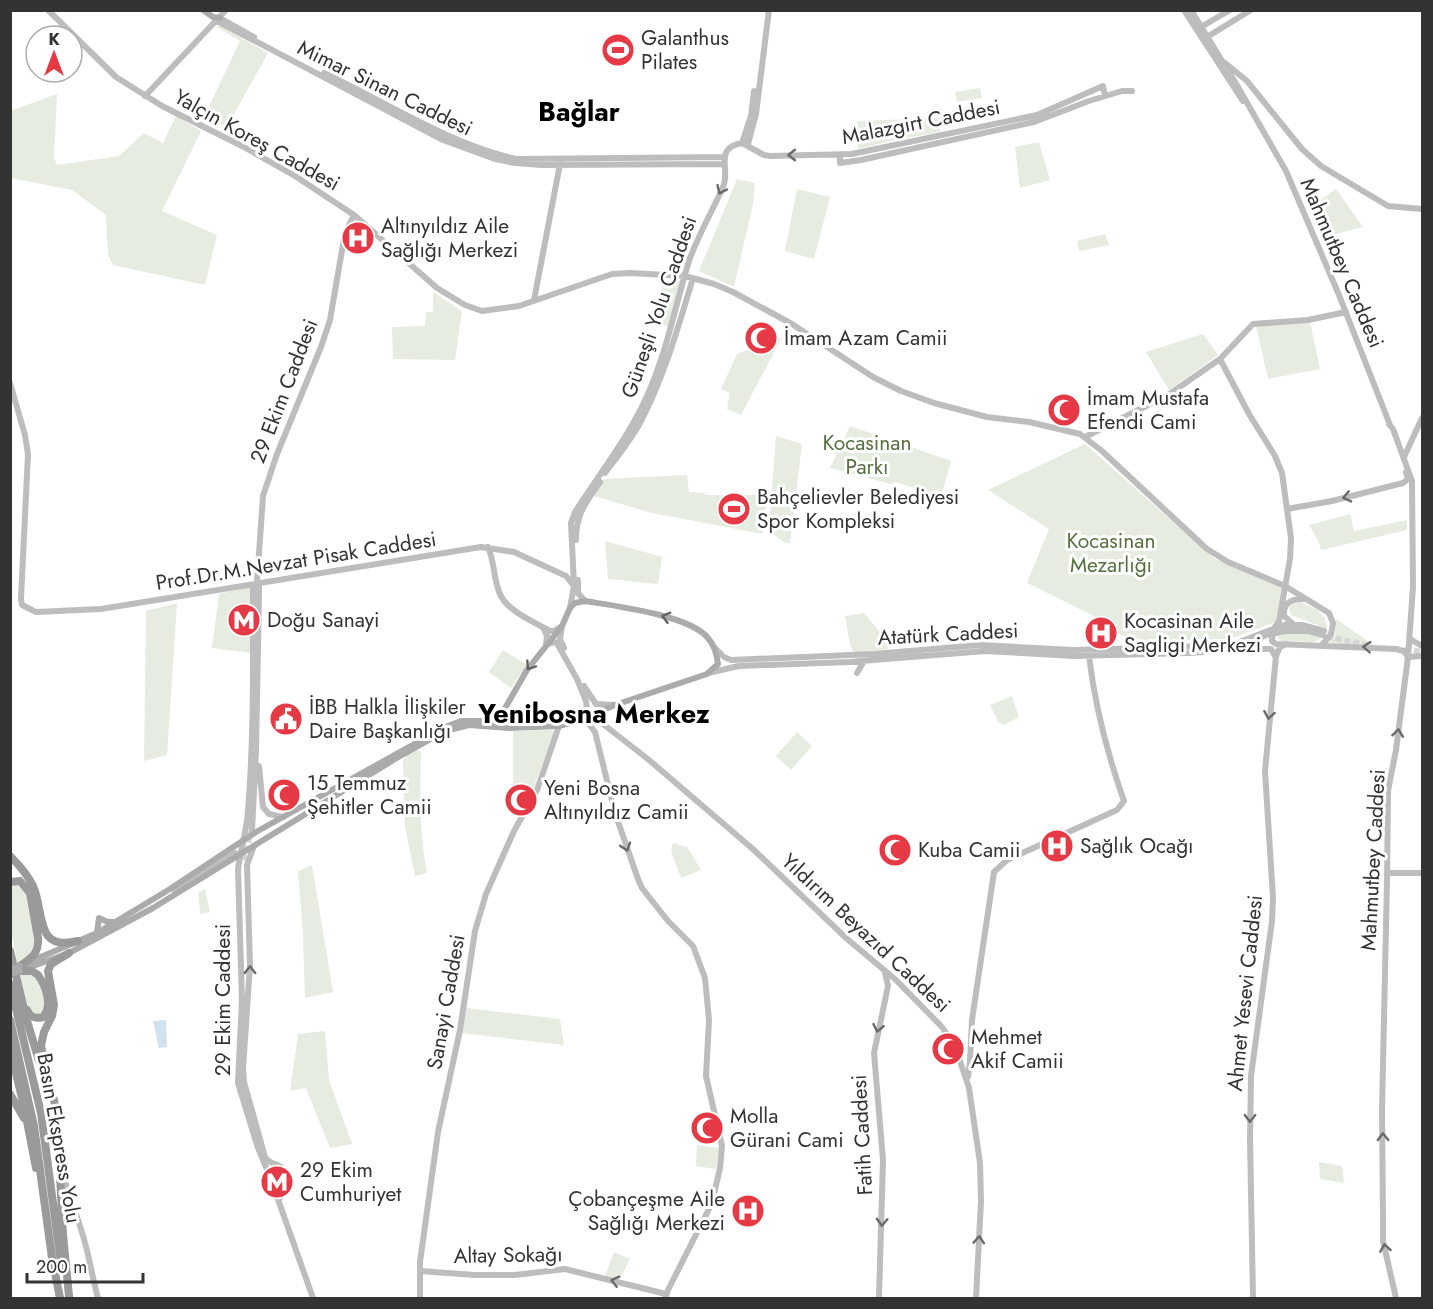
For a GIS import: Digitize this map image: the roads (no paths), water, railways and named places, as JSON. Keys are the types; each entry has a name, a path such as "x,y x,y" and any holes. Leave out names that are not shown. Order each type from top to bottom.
{"highway":[{"path":"10,856 33,886 43,928 48,937 61,944 78,941"},
{"path":"10,882 20,882 28,888 39,945 34,955 20,968"},
{"path":"10,951 35,1048 51,1090"},
{"path":"69,953 51,964 48,971 54,1005 41,1046 57,1113 62,1226 70,1297"},
{"path":"20,968 35,972 42,979 48,1002 45,1015 39,1018 31,1016 20,993"},
{"name":"Basın Ekspress Yolu","path":"10,984 41,1113 60,1252 70,1297"},
{"name":"Basın Ekspress Yolu","path":"10,1020 34,1126 52,1258 60,1299"},
{"path":"10,1049 30,1139 52,1258"},
{"path":"10,1074 13,1060"},
{"path":"10,1094 22,1112 30,1139"}],"main road":[{"name":"Yalçın Koreş Caddesi","path":"48,10 116,77 145,96 287,171 354,215 436,288 465,305 484,311 519,306 612,274 685,276 733,292 792,324 873,377 901,391 934,403 987,417 1029,422 1085,437"},
{"path":"203,10 219,20"},
{"path":"145,96 228,10 234,26"},
{"path":"724,160 732,147 745,143 756,114 767,10"},
{"path":"1201,27 1230,10"},
{"path":"1207,37 1251,10"},
{"name":"Mahmutbey Caddesi","path":"1187,11 1201,27 1286,172 1346,312 1389,424 1408,476 1403,483"},
{"name":"Mahmutbey Caddesi","path":"1187,11 1234,90 1256,119"},
{"name":"Mimar Sinan Caddesi","path":"219,20 452,138 495,154 516,159 724,160"},
{"name":"Mimar Sinan Caddesi","path":"219,20 443,140 495,159 515,163 559,165 724,160"},
{"path":"1220,58 1247,81 1302,150 1332,175 1388,206 1422,209"},
{"name":"Malazgirt Caddesi","path":"840,159 1037,115 1103,86 1105,96"},
{"name":"Malazgirt Caddesi","path":"745,143 764,155 840,159 1034,122 1105,96 1122,91 1132,91"},
{"path":"534,300 559,165 564,159"},
{"name":"Güneşli Yolu Caddesi","path":"570,608 574,586 571,522 575,512 643,406 671,331 685,276 700,233 724,184 726,176 724,160"},
{"name":"29 Ekim Caddesi","path":"257,582 262,496 330,320 344,240 354,215"},
{"name":"Güneşli Yolu Caddesi","path":"585,601 578,593 576,525 579,514 639,426 675,340 693,278"},
{"path":"1322,645 1331,634 1333,623 1329,614 1286,586 1228,562 1208,549 1085,437 1168,395 1220,359 1253,324 1308,320 1346,312"},
{"path":"1220,359 1249,414 1275,456 1282,473 1291,538 1290,559 1279,621 1272,641 1276,644 1396,649 1406,652 1408,657 1422,655 1420,653 1422,647 1410,639"},
{"name":"Prof.Dr.M.Nevzat Pisak Caddesi","path":"10,383 28,454 21,558 21,599 22,605 36,612 87,610 147,603 257,582 488,547 514,552 542,564 566,576 574,586"},
{"path":"1404,457 1422,418"},
{"name":"Mahmutbey Caddesi","path":"1389,424 1412,477 1413,587 1408,657 1396,750 1388,791 1382,1110 1383,1240 1396,1299"},
{"path":"1287,509 1332,501 1403,483 1412,492"},
{"path":"488,547 502,598 517,611 542,626 554,631 562,626"},
{"path":"252,830 256,751 259,594 257,582"},
{"path":"250,948 239,856 247,829 250,785 253,588 257,582"},
{"path":"1274,630 1324,633 1293,624 1284,616 1285,605 1289,601 1305,599"},
{"path":"585,601 575,603 570,608 560,634 562,644 603,724"},
{"name":"Atatürk Caddesi","path":"585,601 677,620 704,634 724,657 731,660 890,653 980,645 1072,650 1239,646"},
{"path":"1239,646 1293,624"},
{"path":"542,626 547,636 546,644"},
{"path":"10,974 97,933 244,840 445,727 461,721 494,721 504,711 527,670 562,626"},
{"path":"546,644 552,642 558,645 584,695 587,710 577,721"},
{"path":"1276,657 1280,647 1286,644"},
{"path":"158,905 184,885 239,856 395,759 445,731 469,724 509,728 559,726 707,674 739,666 864,661 985,651 1089,656 1190,653 1239,646 1266,647 1271,649 1276,657"},
{"path":"707,674 717,664 714,647"},
{"path":"967,1079 978,978 994,872 1007,860 1117,810 1124,801 1105,745 1095,701 1089,656"},
{"name":"Ahmet Yesevi Caddesi","path":"1253,1299 1251,1076 1272,921 1273,898 1265,771 1276,657"},
{"path":"857,673 864,661"},
{"path":"590,698 599,705 615,705"},
{"path":"504,711 504,718 509,728"},
{"path":"577,721 591,719 603,724"},
{"path":"577,721 585,722 593,727 627,853 642,888 668,921 693,946 705,978 709,1020 706,1077 722,1146 720,1168 712,1203 666,1296"},
{"name":"Yıldırım Beyazıd Caddesi","path":"603,724 641,753 754,850 846,938 896,980 941,1026 954,1043 967,1079 977,1134 981,1181 976,1299"},
{"name":"Sanayi Caddesi","path":"420,1299 420,1271 439,1126 460,1030 477,921 486,894 514,831 537,790 559,726"},
{"path":"256,751 263,807 268,814 283,817"},
{"name":"29 Ekim Caddesi","path":"254,846 247,865 250,948 244,1082 265,1157 269,1162 277,1165"},
{"path":"10,969 69,953 158,905 239,856"},
{"name":"29 Ekim Caddesi","path":"239,856 242,1002 238,1083 257,1145 313,1299"},
{"path":"227,862 238,870"},
{"path":"1387,873 1422,873"},
{"path":"97,933 99,918 115,922"},
{"name":"Fatih Caddesi","path":"879,1299 883,1160 874,1053 888,986 885,971"},
{"path":"888,986 896,980"},
{"path":"59,1152 68,1195 86,1244 98,1299"},
{"path":"280,1205 283,1176 283,1169 277,1165 270,1167 269,1175 277,1180 283,1176"},
{"name":"Altay Sokağı","path":"420,1271 515,1275 565,1269 666,1296"}],"water":[{"path":"166,1020 167,1047 159,1048 153,1021"}],"tunnel":[{"path":"1327,636 1369,646"},
{"path":"1405,649 1422,652"},
{"path":"243,860 251,832"}],"place":[{"name":"Galanthus Pilates","path":"618,50"},
{"name":"Altınyıldız Aile Sağlığı Merkezi","path":"358,238"},
{"name":"İmam Azam Camii","path":"761,338"},
{"name":"İmam Mustafa Efendi Cami","path":"1064,410"},
{"name":"Bahçelievler Belediyesi Spor Kompleksi","path":"734,509"},
{"name":"Doğu Sanayi","path":"244,620"},
{"name":"Kocasinan Aile Sagligi Merkezi","path":"1101,633"},
{"name":"İBB Halkla İlişkiler Daire Başkanlığı","path":"286,719"},
{"name":"15 Temmuz Şehitler Camii","path":"284,795"},
{"name":"Yeni Bosna Altınyıldız Camii","path":"521,800"},
{"name":"Sağlık Ocağı","path":"1057,846"},
{"name":"Kuba Camii","path":"895,850"},
{"name":"Mehmet Akif Camii","path":"948,1049"},
{"name":"Molla Gürani Cami","path":"707,1128"},
{"name":"29 Ekim Cumhuriyet","path":"277,1182"},
{"name":"Çobançeşme Aile Sağlığı Merkezi","path":"748,1211"}],"district":[{"name":"Bağlar","path":"579,111"},
{"name":"Yenibosna Merkez","path":"594,713"}],"park label":[{"name":"Kocasinan Parkı","path":"867,455"},
{"name":"Kocasinan Mezarlığı","path":"1111,553"}]}
